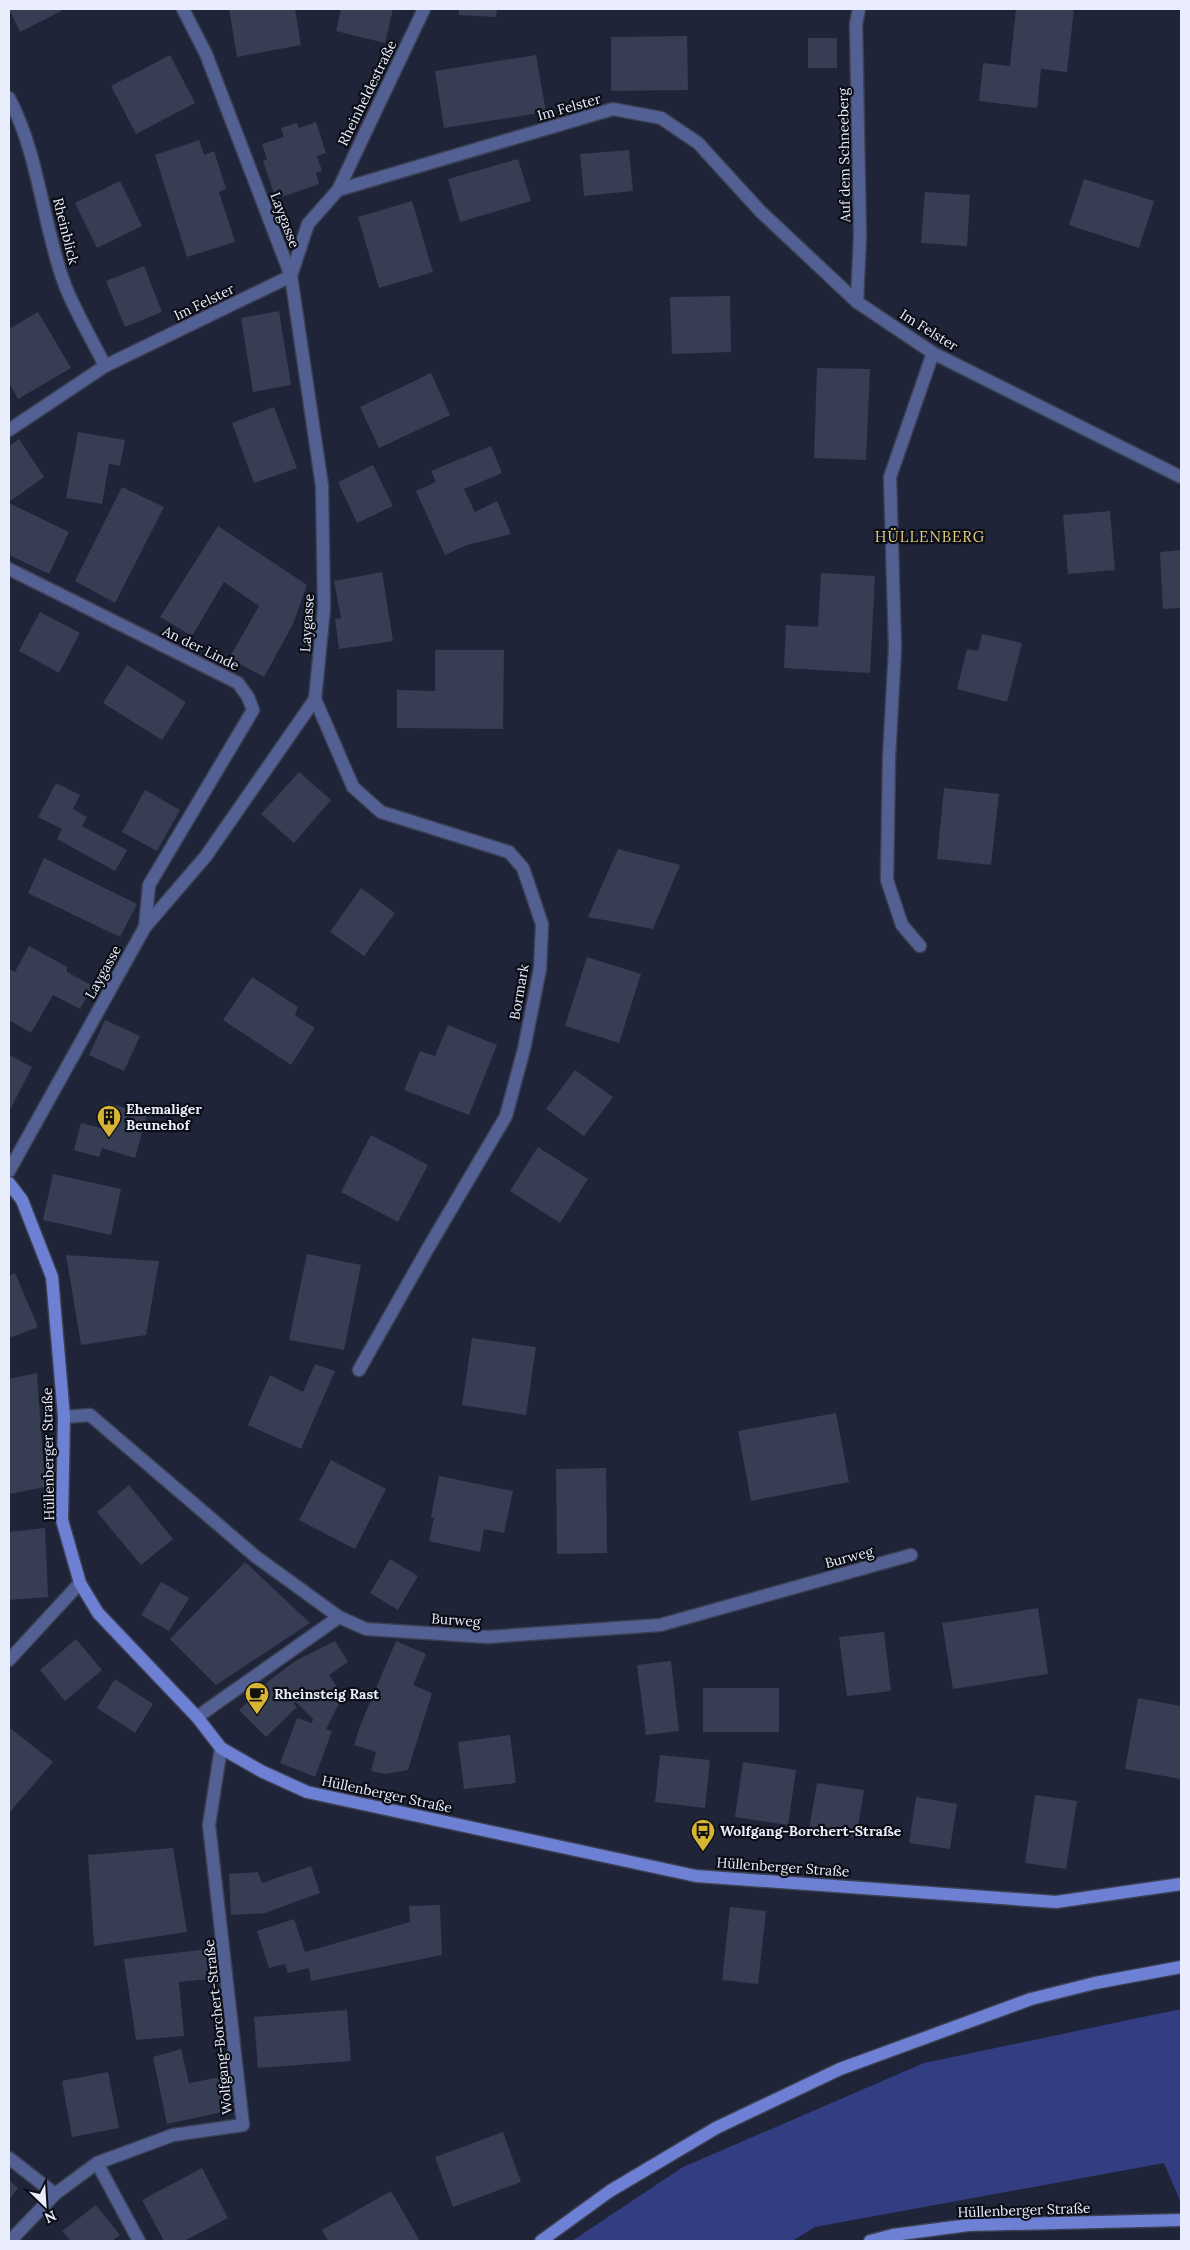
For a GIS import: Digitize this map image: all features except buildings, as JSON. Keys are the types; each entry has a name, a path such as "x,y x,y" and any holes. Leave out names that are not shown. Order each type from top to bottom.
{"street":[{"name":"Laygasse","path":"9,1171 145,927 206,856 315,698 324,608 322,486 291,276 206,54 183,9"},
{"name":"Rheinheldestraße","path":"338,190 424,9"},
{"name":"Auf dem Schneeberg","path":"858,302 860,236 856,24 859,9"},
{"name":"Rheinblick","path":"9,98 19,116 62,278 105,366"},
{"name":"Im Felster","path":"338,190 613,109 661,118 698,143 760,211 858,302 933,353 1181,477"},
{"path":"291,276 308,224 338,190"},
{"name":"Im Felster","path":"9,430 105,366 291,276"},
{"path":"920,946 902,925 887,880 889,758 895,648 890,477 933,353"},
{"name":"An der Linde","path":"9,569 238,683 254,710 149,885 145,927"},
{"name":"Bormark","path":"315,698 353,786 381,812 509,852 523,868 542,924 540,969 524,1049 506,1116 359,1370"},
{"name":"Hüllenberger Straße","path":"9,1183 22,1200 52,1277 64,1417 62,1520 80,1583 98,1613 197,1716 221,1748 261,1771 307,1792 696,1876 1056,1902 1181,1884"},
{"name":"Burweg","path":"64,1417 90,1415 255,1556 339,1617 366,1629 488,1637 660,1625 911,1555"},
{"path":"9,1660 80,1583"},
{"path":"197,1716 339,1617"},
{"name":"Wolfgang-Borchert-Straße","path":"10,2241 55,2194 98,2163 173,2135 243,2125 209,1825 221,1748"},
{"path":"541,2241 610,2191 716,2128 840,2069 1031,1999 1095,1983 1181,1967"},
{"path":"9,2158 55,2194"},
{"path":"98,2163 139,2241"},
{"name":"Hüllenberger Straße","path":"870,2241 893,2235 969,2225 1181,2220"}],"shaded area":[{"path":"1181,2009 1181,2203 1164,2163 815,2227 792,2241 572,2241 683,2167 924,2063"}],"place":[{"name":"Ehemaliger Beunehof","path":"109,1138"},
{"name":"Rheinsteig Rast","path":"257,1715"},
{"name":"Wolfgang-Borchert-Straße","path":"703,1852"}],"district":[{"name":"HÜLLENBERG","path":"930,537"}]}
